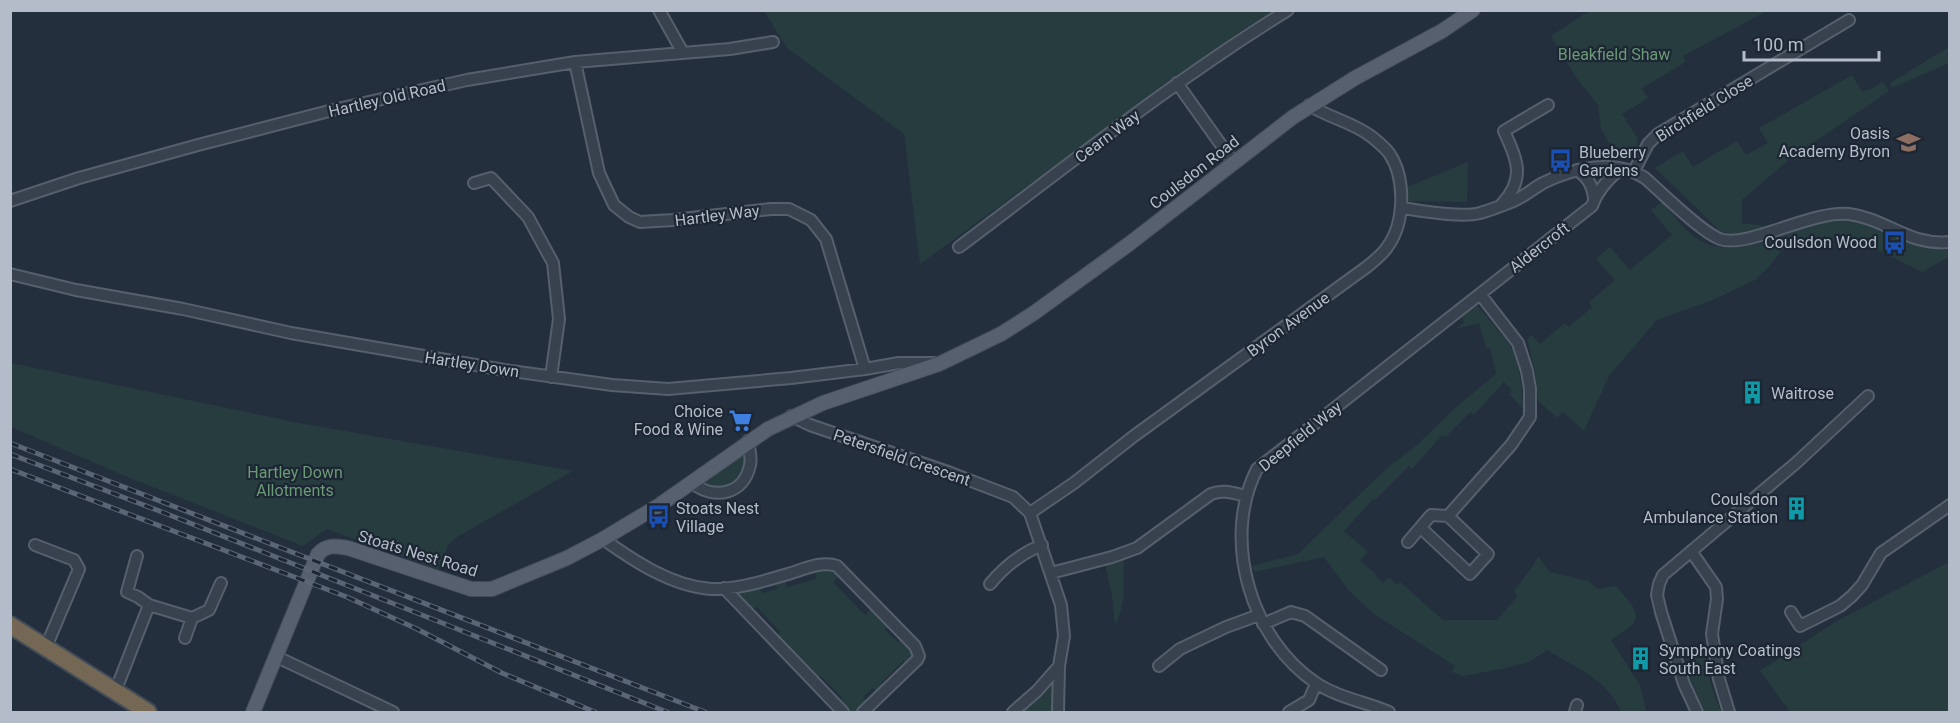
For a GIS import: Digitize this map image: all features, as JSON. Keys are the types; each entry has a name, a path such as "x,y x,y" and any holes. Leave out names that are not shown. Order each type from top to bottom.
{"highway":[{"path":"10,625 148,712"}],"main road":[{"name":"Coulsdon Road","path":"939,364 982,344 1034,313 1129,244 1309,105 1442,31 1473,10"},
{"name":"Stoats Nest Road","path":"253,712 318,554 324,548 331,545 348,548 471,589 492,589 546,568 603,539 692,483 748,441 791,416 939,364"}],"street":[{"path":"659,10 682,53"},
{"name":"Cearn Way","path":"959,247 1177,83 1288,10"},
{"name":"Birchfield Close","path":"1634,171 1648,144 1658,134 1849,20"},
{"name":"Hartley Old Road","path":"10,201 79,178 333,110 467,80 575,62 773,42"},
{"name":"Hartley Way","path":"575,62 598,173 614,205 628,217 640,222 653,223 771,209 789,209 811,220 826,239 865,369"},
{"path":"1177,83 1234,163"},
{"name":"Byron Avenue","path":"1030,513 1368,266 1388,247 1400,220 1402,208 1400,181 1389,154 1371,136 1309,105"},
{"path":"1501,205 1510,195 1518,170 1516,156 1504,131 1548,105"},
{"path":"1402,208 1478,214 1513,202 1543,184 1577,170 1601,166 1634,171 1707,232 1720,240 1734,241 1792,223 1823,216 1846,214 1869,218 1908,237 1926,242 1950,242"},
{"name":"Aldercroft","path":"1480,294 1592,206 1594,198 1608,179 1620,169"},
{"path":"1577,170 1593,186 1594,198"},
{"path":"474,183 491,178 528,217 553,262 559,319 551,377"},
{"name":"Hartley Down","path":"10,274 76,290 183,309 291,333 438,360 612,385 668,389 790,378 899,363 939,364"},
{"path":"1448,516 1511,445 1530,417 1527,371 1518,343 1480,294"},
{"name":"Deepfield Way","path":"1389,712 1316,684 1288,658 1271,638 1261,620 1250,589 1243,547 1246,496 1257,469 1480,294"},
{"path":"1697,712 1684,684 1657,595 1663,575 1796,463 1868,396"},
{"name":"Petersfield Crescent","path":"791,416 810,425 948,472 1013,497 1030,513"},
{"path":"692,483 709,493 721,494 732,490 741,483 750,464 748,441"},
{"path":"1052,573 1137,548 1210,494 1226,491 1246,496"},
{"path":"1791,612 1800,626 1840,606 1862,585 1881,553 1950,505"},
{"path":"1030,513 1061,605 1064,636 1059,666 1058,712"},
{"path":"1408,542 1431,515 1448,516 1488,554 1470,574 1421,528"},
{"path":"603,539 627,556 671,579 710,589 766,580 825,564 837,566 915,646 918,656 917,660 862,712"},
{"path":"35,545 74,560 79,569 46,647"},
{"path":"992,575 1028,551 1042,545"},
{"path":"1691,551 1716,587 1717,600 1712,634 1719,679 1729,712"},
{"path":"137,556 127,591 149,605 192,618 209,610 221,583"},
{"path":"724,588 843,712"},
{"path":"116,692 149,605"},
{"path":"1159,666 1180,649 1226,627 1291,612 1305,616 1382,670"},
{"path":"185,638 192,618"},
{"path":"277,657 393,712"},
{"path":"1013,712 1037,691 1059,666"},
{"path":"1289,712 1309,700 1316,684"}],"green space":[{"path":"764,11 1273,11 1241,31 920,264 904,134 787,48"},
{"name":"Bleakfield Shaw","path":"1589,11 1767,11 1683,56 1686,62 1642,88 1648,98 1622,114 1638,139 1637,147 1630,152 1615,153 1601,129 1598,105 1575,76 1551,36"},
{"path":"1949,47 1949,63 1892,88 1890,83"},
{"path":"1852,75 1862,92 1883,82 1889,91 1791,158 1742,200 1742,223 1775,227 1734,236 1719,230 1655,168 1683,151 1693,167 1737,141 1746,155 1768,143 1759,128"},
{"path":"1468,162 1467,202 1407,201 1405,188"},
{"path":"1662,202 1695,238 1718,247 1754,244 1827,221 1845,219 1871,224 1921,246 1935,250 1949,250 1949,257 1922,272 1882,252 1851,241 1814,241 1781,251 1771,265 1755,280 1715,299 1657,320 1609,376 1584,431 1563,412 1557,418 1538,401 1535,372 1527,339 1532,335 1540,344 1565,323 1569,327 1592,307 1589,302 1615,280 1596,259 1610,247 1630,270 1672,235 1651,210"},
{"path":"1477,305 1511,346 1517,361 1523,409 1509,394 1512,390 1504,382 1474,415 1470,412 1446,437 1442,435 1412,469 1409,466 1375,500 1373,499 1344,531 1368,552 1360,561 1383,583 1389,577 1397,585 1400,582 1443,620 1497,620 1517,597 1514,591 1538,556 1550,572 1588,581 1598,589 1616,586 1632,605 1636,616 1631,626 1611,640 1640,685 1646,712 1621,712 1600,683 1547,650 1529,662 1501,669 1463,676 1452,672 1455,666 1374,614 1349,591 1324,557 1254,572 1252,566 1298,554 1386,469 1417,445 1456,407 1496,374 1490,348 1486,348 1479,323 1455,329 1464,323 1462,316"},
{"name":"Hartley Down Allotments","path":"11,363 299,423 573,471 457,537 448,545 439,570 327,529 303,546 130,478 11,427"},
{"path":"748,451 745,472 726,490 700,487"},
{"path":"1124,560 1122,608 1115,625 1105,564"},
{"path":"1949,562 1949,712 1790,712 1760,671 1837,621"},
{"path":"825,564 843,573 833,582 865,615 875,606 892,623 885,630 898,642 905,636 918,651 910,667 903,661 881,683 887,689 880,696 873,688 863,697 870,705 863,712 843,712 838,708 842,697 821,676 812,680 774,639 780,632 756,606 749,613 724,588 758,582 762,593 777,589 775,578 784,575 787,587 817,579 813,567"},
{"path":"1706,655 1710,681 1721,712 1705,712 1690,678 1686,660"},
{"path":"1053,681 1053,712 1021,712 1051,682"}],"railway":[{"path":"10,443 705,712"},
{"path":"10,454 667,712"},
{"path":"10,469 347,597 417,629 502,673 595,712"}],"place":[{"name":"Oasis Academy Byron","path":"1908,142"},
{"name":"Blueberry Gardens","path":"1561,161"},
{"name":"Coulsdon Wood","path":"1895,242"},
{"name":"Waitrose","path":"1753,393"},
{"name":"Choice Food & Wine","path":"741,420"},
{"name":"Coulsdon Ambulance Station","path":"1796,508"},
{"name":"Stoats Nest Village","path":"658,517"},
{"name":"Symphony Coatings South East","path":"1641,659"}]}
